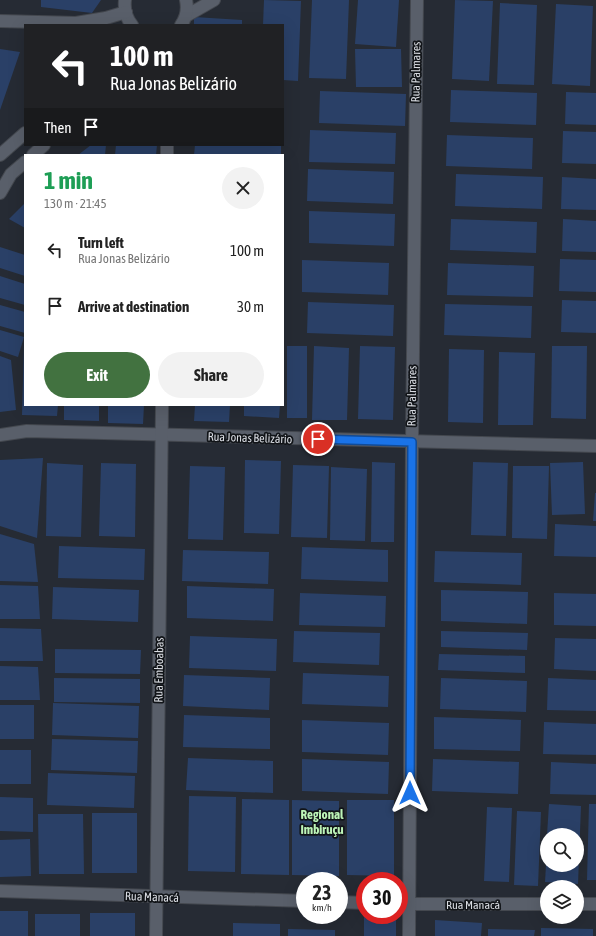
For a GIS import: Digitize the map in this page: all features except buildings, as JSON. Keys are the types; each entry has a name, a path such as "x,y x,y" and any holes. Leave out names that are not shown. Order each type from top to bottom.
{"street":[{"path":"106,18 124,0"},
{"path":"0,21 78,24 106,18 128,21 124,0"},
{"path":"183,20 187,6 186,0"},
{"path":"183,20 214,0"},
{"name":"Rua Palmares","path":"405,872 412,442 417,0"},
{"path":"0,155 24,134"},
{"path":"34,154 43,146"},
{"path":"0,194 12,174 24,163"},
{"name":"Rua Emboabas","path":"156,936 162,406"},
{"name":"Rua Jonas Belizário","path":"0,435 27,431 596,446"},
{"name":"Rua Manacá","path":"0,891 296,901"},
{"name":"Rua Manacá","path":"408,904 540,904"},
{"path":"584,904 596,904"},
{"name":"Rua Palmares","path":"407,924 409,936"}],"district":[{"name":"Regional Imbiruçu","path":"322,822"}],"route":[{"path":"318,439 412,442 410,793"}]}
